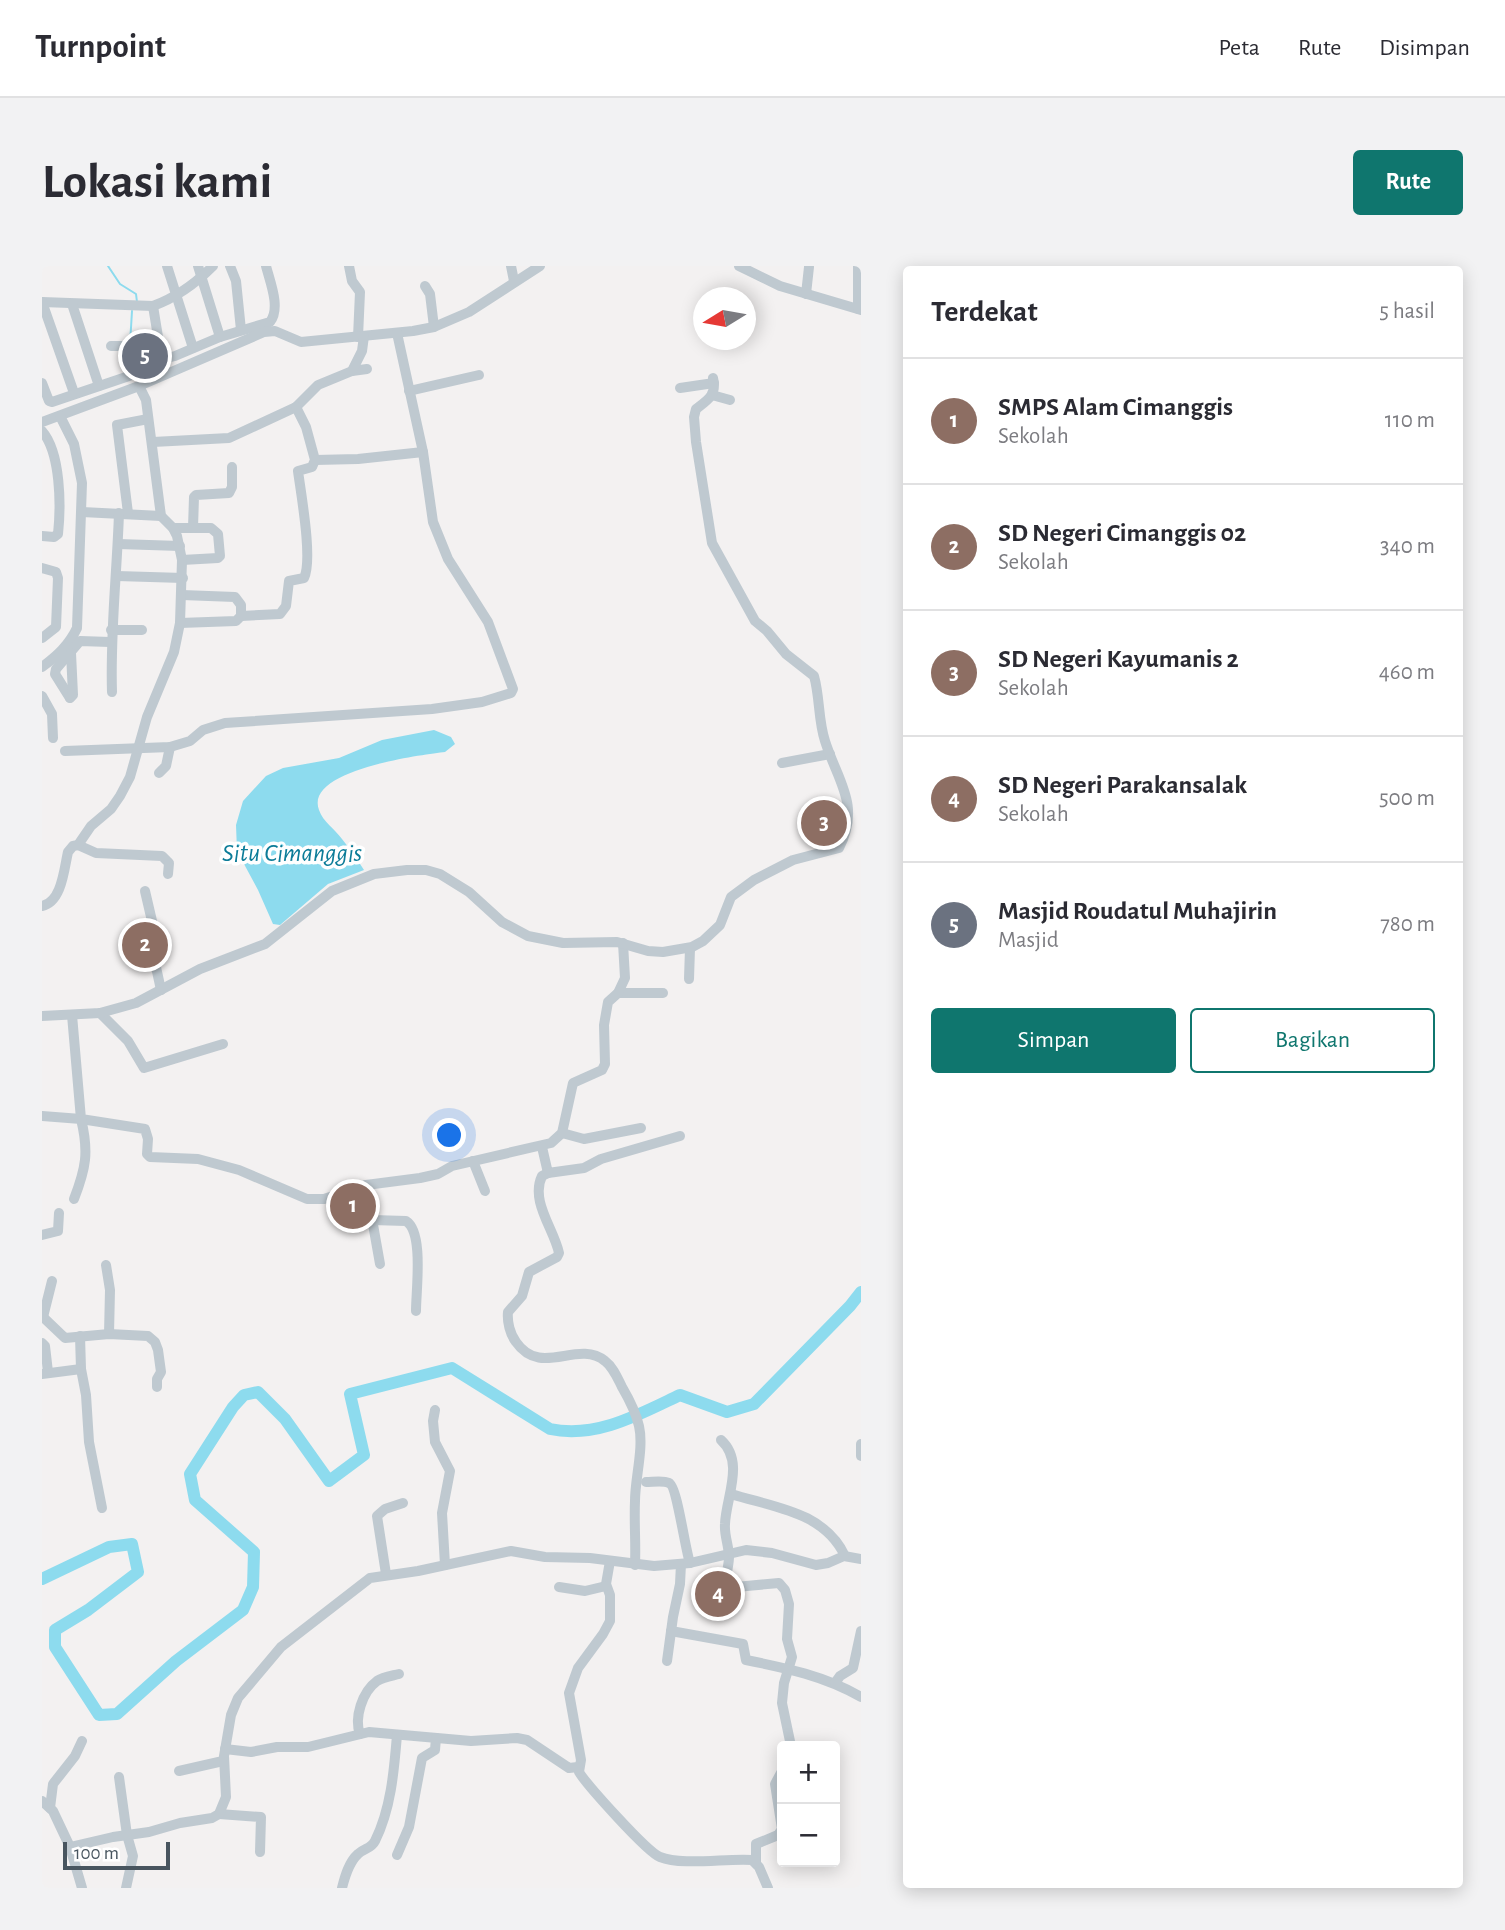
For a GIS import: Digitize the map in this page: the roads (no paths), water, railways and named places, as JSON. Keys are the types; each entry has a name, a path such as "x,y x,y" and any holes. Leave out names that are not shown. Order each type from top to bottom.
{"street":[{"path":"167,266 193,348"},
{"path":"74,393 42,302 153,306 177,293 200,272 214,266"},
{"path":"230,266 236,281 241,330"},
{"path":"153,306 163,355 167,358 175,356 220,337 270,322 274,317 275,306 266,266"},
{"path":"349,266 352,281 360,292 362,351 352,371"},
{"path":"511,266 514,281"},
{"path":"42,422 139,386 264,332 275,331 301,342 434,327 469,312 540,266"},
{"path":"739,266 780,286 859,310 858,266"},
{"path":"806,294 809,267"},
{"path":"200,272 220,337"},
{"path":"425,286 430,294 434,327"},
{"path":"72,303 99,386"},
{"path":"65,751 170,747 190,741 203,730 225,723 432,709 482,702 511,693 513,689 488,622 448,559 433,522 423,452 397,333"},
{"path":"42,383 49,401 129,376 127,346 111,346"},
{"path":"153,442 229,438 296,407 318,385 352,371 367,369"},
{"path":"409,391 479,375"},
{"path":"42,1016 100,1013 136,1003 200,969 273,939 332,891 374,874 393,870 426,870 440,874 458,885 502,922 528,936 563,943 623,943 648,951 663,952 690,948 704,942 720,925 735,892 793,860 830,853 839,848 856,818 846,786 830,754 821,727 814,676 786,654 755,621 712,543 694,417 695,409 708,401 713,385"},
{"path":"680,388 713,385 730,400"},
{"path":"78,845 86,831 111,809 130,777 147,717 174,652 180,623 183,578 180,546 173,528 161,516 146,400 139,386"},
{"path":"180,623 280,614 286,606 289,581 305,576 307,554 303,497 298,471 312,467 315,460 306,427 296,407"},
{"path":"60,416 74,444 80,466 82,512 77,628 65,655"},
{"path":"112,692 110,642 118,544 124,513 117,425 148,419"},
{"path":"42,431 53,456 61,501 58,534 54,537 42,536"},
{"path":"315,460 358,459 423,452"},
{"path":"193,528 194,497 229,493 232,488 232,467"},
{"path":"82,512 161,516"},
{"path":"173,528 215,529 220,556 182,560"},
{"path":"118,544 180,546"},
{"path":"42,568 56,572 58,578 56,627 42,638"},
{"path":"117,576 183,578"},
{"path":"182,595 235,597 241,605 240,618"},
{"path":"111,630 142,629"},
{"path":"42,667 65,655 80,642 110,642"},
{"path":"42,696 52,715 53,738"},
{"path":"159,773 166,766 170,747"},
{"path":"782,763 830,754"},
{"path":"42,906 49,904 55,897 72,846 78,845 96,853 162,856 169,863 168,874"},
{"path":"145,891 152,921 161,990"},
{"path":"42,1116 145,1129 148,1139 147,1154 150,1157 198,1159 239,1170 307,1199 332,1197 366,1185 420,1178 473,1161 542,1147 562,1133 573,1083 602,1070 605,1063 604,1025 608,1002 618,993 625,978 623,943"},
{"path":"689,979 690,948"},
{"path":"618,993 663,993"},
{"path":"100,1013 128,1041 144,1068 223,1044"},
{"path":"72,1015 81,1119 86,1138 86,1162 74,1199"},
{"path":"562,1133 584,1139 640,1128"},
{"path":"635,1565 635,1500 640,1432 631,1403 612,1368 599,1357 577,1354 546,1360 525,1352 512,1336 508,1312 522,1296 526,1277 534,1269 557,1257 559,1252 541,1202 539,1183 542,1176 584,1167 601,1158 680,1136"},
{"path":"542,1147 548,1173"},
{"path":"473,1161 485,1191"},
{"path":"366,1185 380,1264"},
{"path":"42,1235 58,1231 59,1213"},
{"path":"372,1220 406,1220 415,1231 416,1311"},
{"path":"106,1265 110,1290 109,1334"},
{"path":"52,1281 43,1317 61,1335 65,1338 141,1334 153,1340 161,1369 157,1379 158,1387"},
{"path":"80,1336 90,1455 102,1508"},
{"path":"42,1343 45,1346 45,1373 81,1369"},
{"path":"435,1410 435,1442 450,1471 442,1513 445,1565"},
{"path":"721,1440 731,1456 733,1477 724,1529 729,1555 726,1578 729,1586 773,1582 784,1587 789,1604 787,1639 792,1655 782,1703 790,1741"},
{"path":"861,1444 861,1456"},
{"path":"646,1482 668,1482 673,1487 683,1540 685,1564 667,1661"},
{"path":"731,1494 772,1503 805,1517 835,1541 845,1556"},
{"path":"386,1574 377,1516 385,1509 403,1503"},
{"path":"219,1814 225,1805 227,1791 224,1755 234,1706 274,1653 363,1582 386,1574 511,1551 545,1557 635,1565 685,1564 744,1550 756,1550 820,1565 845,1556 861,1559"},
{"path":"610,1561 606,1586 611,1600 608,1625 578,1668 568,1696 581,1760 578,1768 585,1781 659,1857 690,1860 750,1859 756,1863"},
{"path":"559,1587 585,1591 606,1586"},
{"path":"671,1631 743,1644 746,1660 789,1668 835,1683 861,1697"},
{"path":"835,1683 840,1676 853,1668 861,1632"},
{"path":"360,1734 357,1721 371,1686 377,1681 399,1674"},
{"path":"179,1771 224,1755 277,1747 308,1746 378,1732 471,1741 521,1739 569,1768 578,1768"},
{"path":"342,1888 352,1861 373,1844 379,1832 391,1792 397,1735"},
{"path":"397,1855 409,1827 422,1758 435,1750 436,1738"},
{"path":"82,1741 75,1756 53,1784 46,1805 70,1847 82,1888"},
{"path":"119,1777 127,1835 133,1856 127,1873 126,1888"},
{"path":"768,1888 756,1863 755,1846 778,1835 782,1829 778,1804"},
{"path":"70,1847 144,1833 219,1814 261,1817 260,1852"}],"water":[{"name":"Situ Cimanggis","path":"434,730 451,737 455,744 445,752 390,761 346,775 329,784 319,796 321,814 364,870 328,884 280,925 273,924 237,851 236,825 243,801 266,776 283,768 339,758 382,740"}],"waterway":[{"path":"108,266 120,284 136,294 137,302"},
{"path":"130,344 132,311"},
{"path":"42,1579 109,1547 132,1544 138,1572 88,1610 55,1630 55,1647 99,1715 117,1714 176,1661 243,1610 253,1587 254,1552 195,1500 190,1474 233,1407 244,1395 258,1392 285,1419 329,1481 364,1455 350,1394 452,1368 550,1429 584,1431 601,1428 633,1417 680,1395 727,1412 754,1404 861,1292"}],"place":[{"name":"Masjid Roudatul Muhajirin","path":"145,356"},
{"name":"SD Negeri Kayumanis 2","path":"824,823"},
{"name":"SD Negeri Cimanggis 02","path":"145,945"},
{"name":"SMPS Alam Cimanggis","path":"353,1206"},
{"name":"SD Negeri Parakansalak","path":"718,1594"}]}
